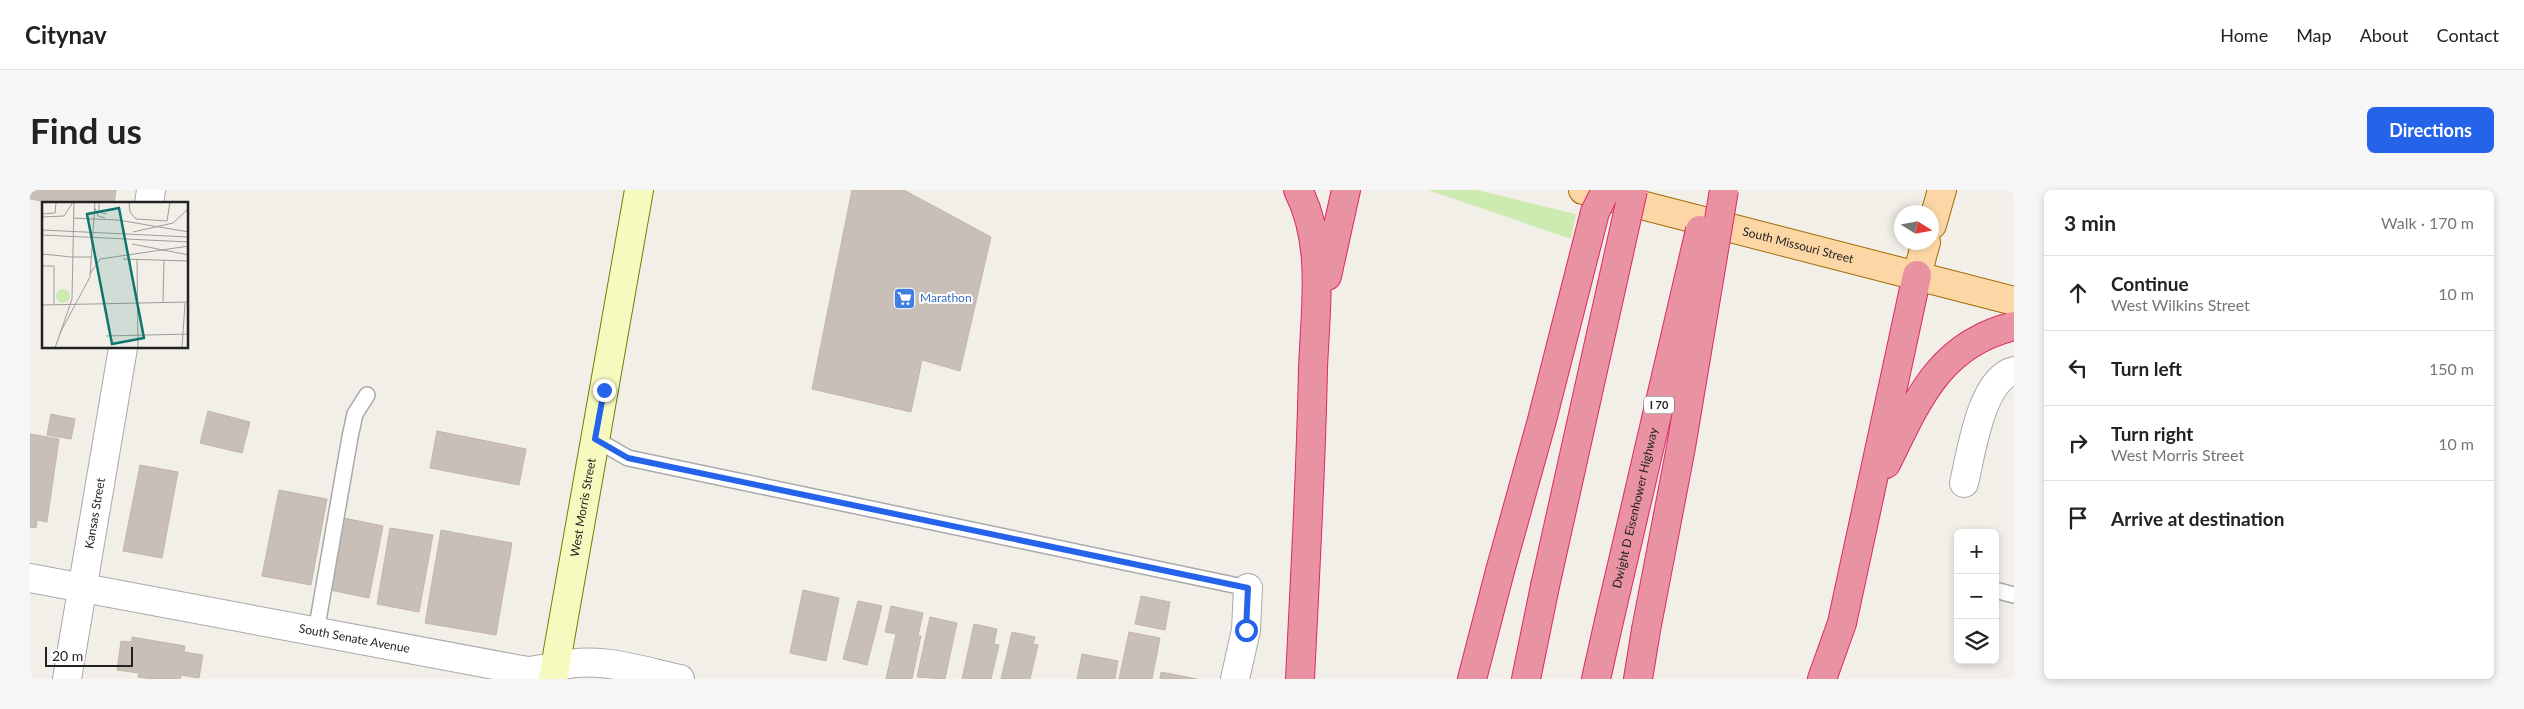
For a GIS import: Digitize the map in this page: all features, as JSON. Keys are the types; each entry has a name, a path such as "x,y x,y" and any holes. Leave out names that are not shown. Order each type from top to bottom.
{"highway":[{"path":"1298,190 1306,210 1316,250 1314,362 1300,679"},
{"path":"1314,362 1330,258 1346,190"},
{"path":"1472,679 1542,420 1595,212 1606,190"},
{"path":"1526,679 1633,190"},
{"name":"Dwight D Eisenhower Highway","path":"1596,679 1709,190"},
{"path":"1638,679 1681,447 1724,190"},
{"path":"1822,679 1842,623 1866,504 1917,275"},
{"path":"1866,504 1913,410 1927,385 1940,368 1956,353 1969,345 1994,332 2014,326"}],"main road":[{"name":"West Morris Street","path":"554,673 639,190"},
{"name":"South Missouri Street","path":"1584,190 2014,301"},
{"path":"1938,205 1942,190"},
{"path":"1917,275 1924,250"}],"street":[{"name":"Kansas Street","path":"67,679 123,349"},
{"path":"1964,483 1984,403 2003,377 2014,371"},
{"name":"South Senate Avenue","path":"30,578 516,670 554,673 573,662 594,661 680,679"},
{"path":"1235,679 1246,630 1248,588"}],"lane":[{"path":"316,632 353,422 355,414 367,395"},
{"path":"595,439 628,458 1248,588"},
{"path":"1999,591 2014,595"}],"green space":[{"path":"1428,190 1477,190 1576,214 1571,239"}],"building":[{"path":"30,190 116,190 114,202 49,202 30,199"},
{"name":"Marathon","path":"852,190 904,190 991,237 960,371 922,360 911,412 812,389"},
{"path":"208,411 250,422 242,453 200,443"},
{"path":"51,414 75,419 71,439 47,435"},
{"path":"437,431 526,449 519,485 430,468"},
{"path":"30,434 59,439 47,522 37,520 36,528 30,527"},
{"path":"140,465 178,472 162,558 123,551"},
{"path":"279,490 327,499 311,585 262,576"},
{"path":"344,518 383,526 369,598 330,590"},
{"path":"390,528 433,535 419,612 377,604"},
{"path":"441,530 512,543 496,635 425,623"},
{"path":"803,590 839,598 826,661 790,653"},
{"path":"1141,596 1170,602 1165,630 1135,624"},
{"path":"858,601 882,606 867,665 843,659"},
{"path":"891,606 923,613 918,636 921,636 912,679 886,679 896,634 885,632"},
{"path":"930,617 957,623 945,679 917,677"},
{"path":"974,624 997,629 994,644 999,645 991,679 962,679"},
{"path":"1012,632 1035,637 1033,644 1038,645 1030,679 1001,679"},
{"path":"1129,632 1160,638 1152,679 1119,679"},
{"path":"132,637 185,646 184,652 203,655 199,678 181,675 180,679 152,679 138,677 139,673 117,670 121,641 132,642"},
{"path":"1082,654 1118,661 1115,679 1077,679"},
{"path":"1161,672 1197,679 1160,679"}],"place":[{"name":"Marathon","path":"904,298"}],"route":[{"path":"604,390 595,439 628,458 1248,588 1246,630"}]}
